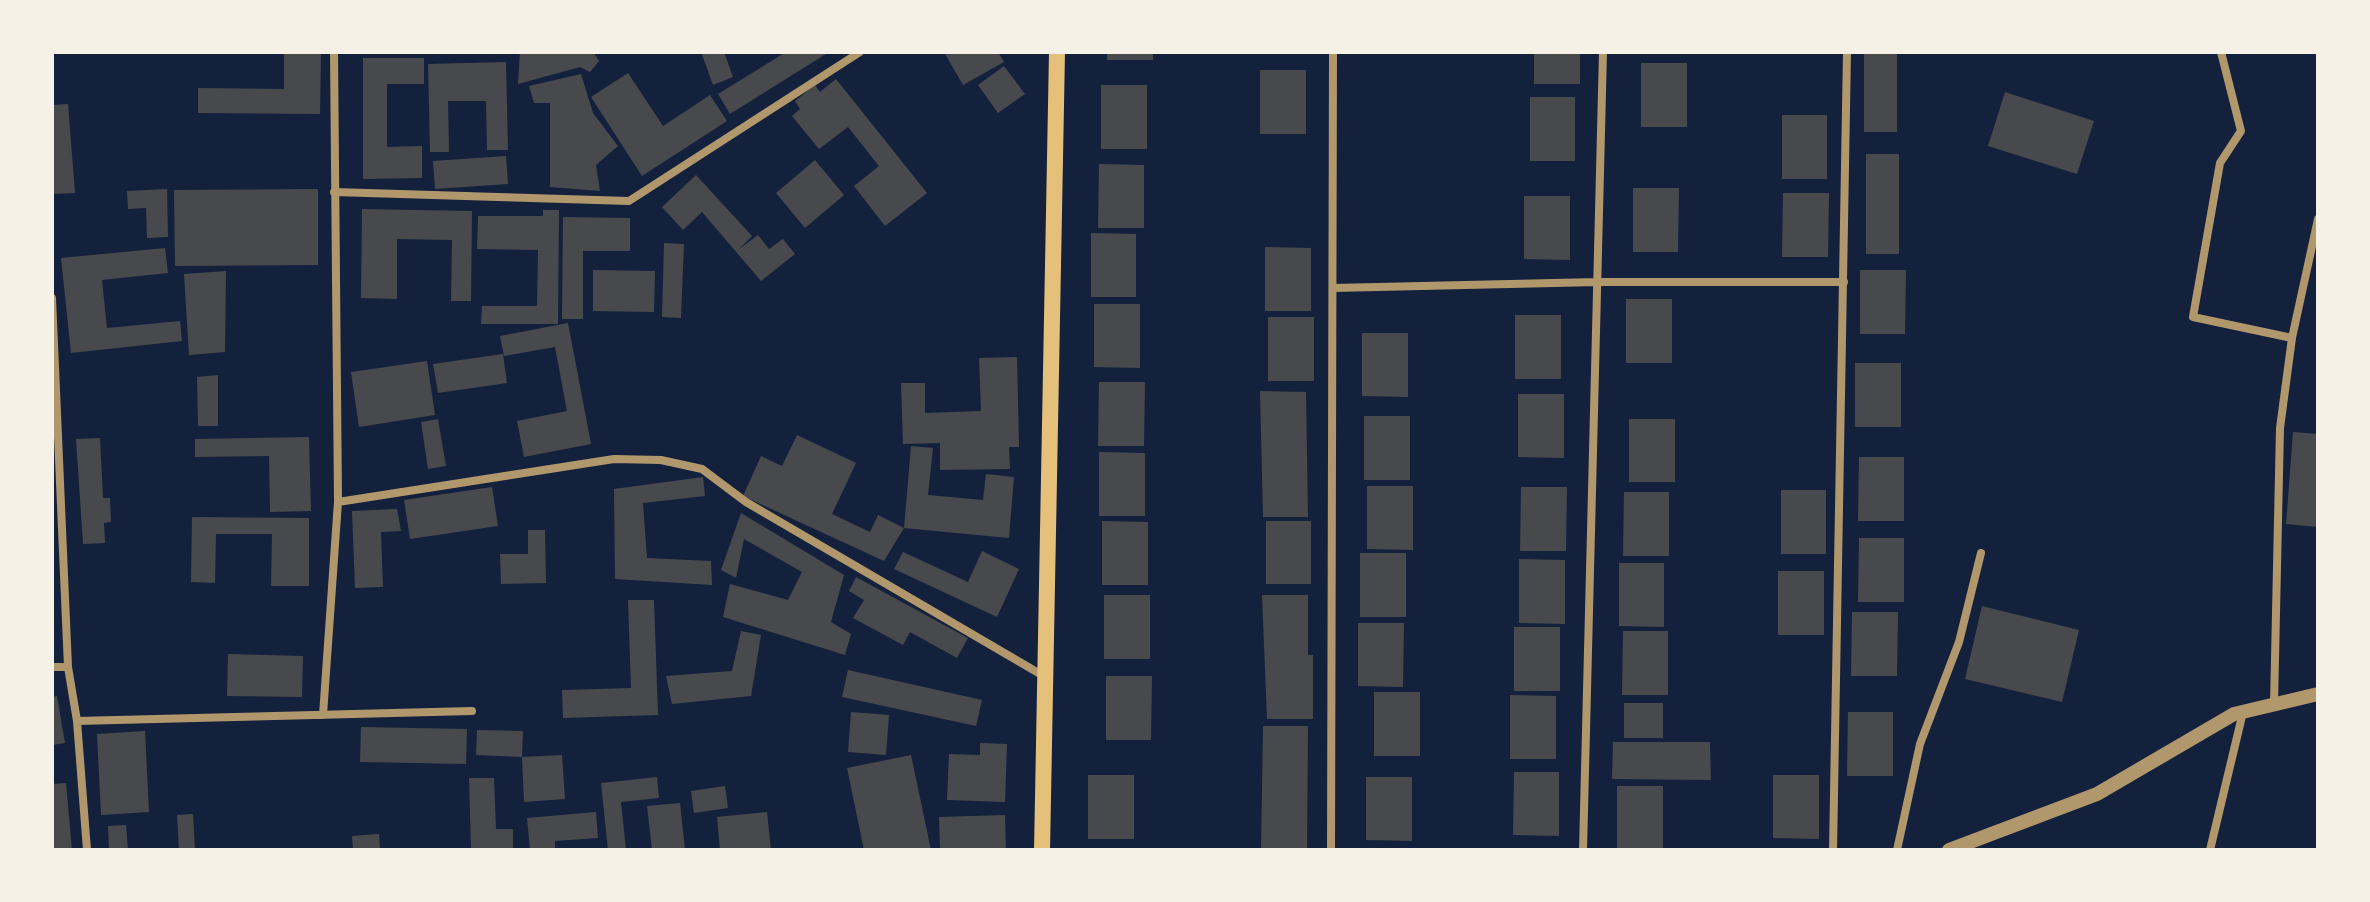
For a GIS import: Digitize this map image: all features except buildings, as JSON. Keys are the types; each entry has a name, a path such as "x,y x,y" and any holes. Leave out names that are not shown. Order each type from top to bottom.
{"main road":[{"path":"1042,850 1042,675 1057,52"}],"street":[{"path":"323,715 338,502 334,52"},
{"path":"334,192 629,201 860,52"},
{"path":"1331,850 1333,52"},
{"path":"1583,850 1603,52"},
{"path":"1833,850 1847,52"},
{"path":"2221,52 2241,131 2220,163 2193,317 2292,338"},
{"path":"2274,705 2280,428 2292,338 2318,219"},
{"path":"1333,288 1598,282 1844,282"},
{"path":"52,298 68,667 77,721 87,850"},
{"path":"338,502 614,459 661,460 702,469 746,502 1042,675"},
{"path":"1897,850 1920,744 1959,642 1981,553"},
{"path":"52,667 68,667"},
{"path":"1949,850 2097,794 2243,712 2318,694"},
{"path":"77,721 472,711"},
{"path":"2210,850 2243,712"}]}
